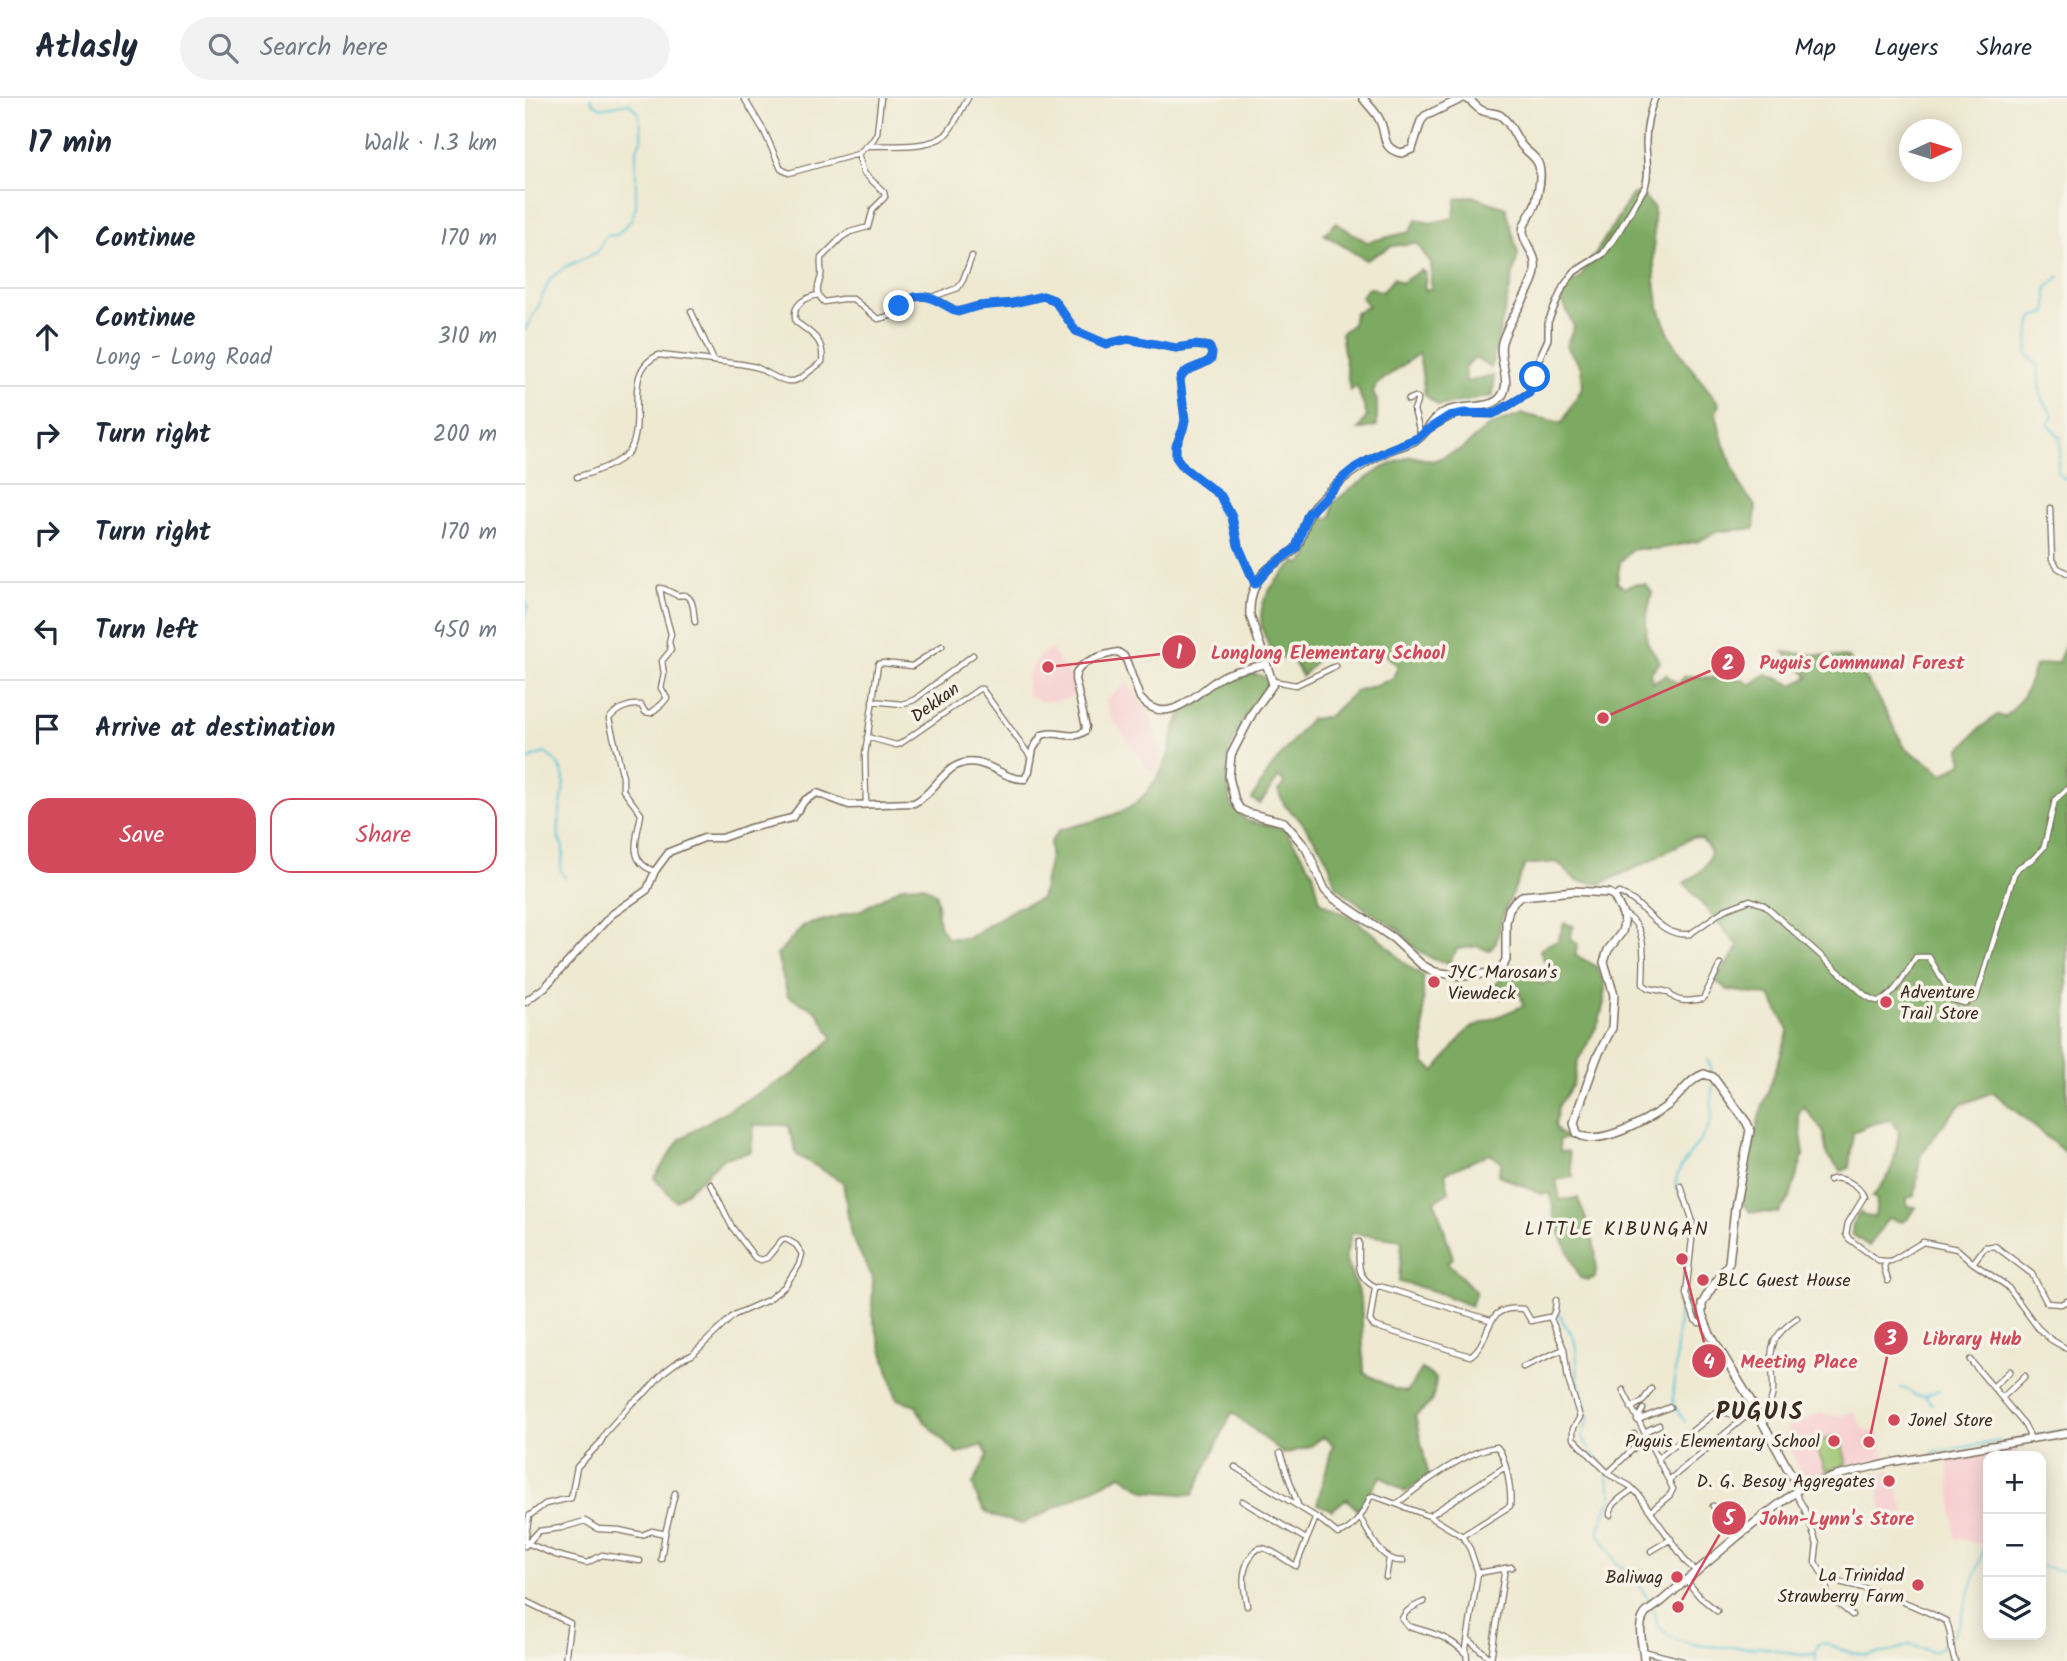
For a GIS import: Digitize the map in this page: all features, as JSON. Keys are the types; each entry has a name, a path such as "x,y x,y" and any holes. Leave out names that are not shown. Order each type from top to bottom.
{"main road":[{"path":"1363,98 1381,121 1385,141 1390,149 1402,153 1412,149 1425,116 1464,98 1481,110 1499,114 1504,118 1519,143 1539,165 1537,201 1523,230 1535,256 1536,266 1528,292 1511,320 1502,343 1500,356 1506,383 1499,399 1493,404 1448,410 1434,420 1424,433 1356,467 1308,514 1296,548 1269,568 1255,584 1249,603 1250,615 1273,681 1272,689 1253,712 1231,755 1229,777 1235,801 1248,813 1284,822 1305,848 1325,890 1332,897 1393,938 1422,965 1435,972 1462,976 1492,973 1501,969 1506,960 1506,922 1509,909 1522,895 1574,891 1609,893 1614,896 1623,914 1624,923 1622,932 1608,950 1604,962 1614,995 1612,1028 1597,1057 1574,1128 1580,1136 1590,1138 1624,1130 1667,1105 1692,1081 1704,1074 1713,1077 1747,1123 1749,1138 1735,1208 1729,1262 1702,1304 1702,1314 1797,1491"},
{"path":"525,1002 545,987 611,915 647,890 655,871 669,852 704,838 722,838 792,818 805,800 814,794 823,794 849,805 917,802 959,764 969,762 993,768 1013,778 1025,779 1029,771 1030,756 1042,735 1055,733 1073,737 1085,731 1075,673 1081,666 1107,654 1118,652 1124,656 1140,698 1158,709 1182,706 1223,676 1266,664"},
{"path":"1644,1661 1640,1632 1644,1615 1738,1536 1797,1491 1835,1476 1893,1462 2029,1437 2067,1433"}],"street":[{"path":"744,98 764,131 777,162 784,172 789,173 858,154 877,133 881,98"},
{"path":"866,146 924,143 941,138 947,133 968,98"},
{"path":"1408,400 1415,397 1417,399 1413,410 1424,433 1456,414 1492,414 1529,393 1538,361 1548,339 1548,322 1563,287 1574,272 1603,254 1645,187 1648,161 1647,128 1655,98"},
{"path":"858,154 863,173 884,192 885,197 873,209 868,227 850,232 823,255 820,261 821,275 816,288 824,302 853,299 878,319 890,316 911,298 932,297 958,288 972,256"},
{"path":"577,477 601,469 629,452 635,438 639,376 651,358 659,355 756,367 787,381 794,381 820,364 823,354 818,338 794,319 800,302 818,295"},
{"path":"932,297 958,312 978,306 1013,303 1046,296 1054,300 1076,331 1106,344 1134,339 1176,348 1206,345 1211,348 1211,359 1187,370 1180,380 1185,420 1176,446 1176,457 1184,468 1221,496 1232,517 1241,553 1255,584"},
{"path":"691,311 714,361"},
{"path":"2050,508 2052,560 2058,568 2067,573"},
{"path":"655,871 638,859 635,849 641,814 623,790 623,777 609,719 611,715 631,705 641,705 645,712 651,713 667,698 661,688 664,674 662,661 671,650 671,634 660,589 664,588 676,595 690,598 695,622"},
{"path":"866,804 867,737 878,664 912,666 942,646"},
{"path":"872,701 902,704 913,700 973,655"},
{"path":"1273,681 1296,685 1336,666"},
{"name":"Dekkan","path":"867,737 900,744 982,689 1030,756"},
{"path":"1614,896 1620,893 1627,896 1659,925 1683,935 1690,934 1724,910 1750,900 1764,905 1866,996 1876,1001 1884,999 1897,988 1916,957 1929,957 1955,1000 1965,1003 1976,998 2014,874 2043,847 2055,800 2067,789"},
{"path":"1623,914 1630,917 1641,933 1643,984 1648,988 1668,992 1678,1001 1703,999 1720,965"},
{"path":"1829,1180 1839,1178 1857,1187 1864,1194 1846,1227 1846,1236 1878,1259 1891,1261 1923,1242 1957,1249 2007,1286 2038,1328 2067,1349"},
{"path":"526,1544 530,1516 545,1504 571,1498 577,1467 600,1444 606,1432 632,1403 673,1365 692,1355 734,1315 776,1294 799,1265 799,1249 786,1240 782,1240 767,1258 755,1258 733,1227 711,1184"},
{"path":"1681,1185 1693,1230 1686,1294 1695,1320 1699,1323 1705,1322"},
{"path":"1359,1242 1361,1276 1366,1282 1490,1320"},
{"path":"1973,1263 1985,1247 1995,1246 2032,1274 2047,1303 2061,1304 2067,1301"},
{"path":"1886,1261 1884,1267 1888,1281"},
{"path":"1377,1287 1373,1296 1371,1325 1470,1356 1479,1351 1490,1320 1506,1309 1524,1309 1531,1321 1549,1317 1560,1336 1568,1379 1580,1417 1573,1429 1573,1438 1608,1473 1633,1489 1696,1572"},
{"path":"1551,1319 1556,1300"},
{"path":"1658,1458 1718,1411 1760,1419 1772,1394 1770,1359 1773,1343 1797,1318"},
{"path":"1523,1367 1564,1349"},
{"path":"1970,1360 2024,1424 2029,1437"},
{"path":"1993,1387 2010,1371"},
{"path":"2002,1398 2025,1376"},
{"path":"1631,1408 1643,1401 1651,1389"},
{"path":"1622,1390 1673,1489 1672,1493 1651,1511"},
{"path":"1637,1420 1669,1407"},
{"path":"1637,1420 1643,1409"},
{"path":"1669,1480 1745,1418"},
{"path":"1644,1432 1659,1425"},
{"path":"1608,1473 1635,1448 1634,1434"},
{"path":"1650,1444 1655,1437"},
{"path":"1398,1503 1450,1466 1497,1447 1503,1455 1511,1496 1510,1506 1462,1536"},
{"path":"1280,1453 1298,1506"},
{"path":"1235,1467 1339,1534 1360,1518 1370,1497 1374,1496 1429,1516 1462,1536 1470,1549 1478,1573 1467,1661"},
{"path":"1429,1516 1505,1467"},
{"path":"1610,1515 1614,1504 1633,1489"},
{"path":"1797,1491 1817,1544 1815,1563 1826,1580 1829,1597 1852,1615"},
{"path":"661,1559 675,1493"},
{"path":"1241,1502 1306,1539"},
{"path":"1713,1506 1738,1536"},
{"path":"1247,1606 1243,1580 1246,1564 1254,1552 1258,1548 1265,1548 1296,1566 1316,1517"},
{"path":"1360,1518 1380,1550 1389,1559 1403,1561"},
{"path":"526,1544 539,1531 585,1521 598,1530 619,1530 642,1535 652,1531 665,1534"},
{"path":"1651,1551 1671,1539"},
{"path":"526,1544 587,1563 602,1555 639,1561"},
{"path":"1386,1577 1389,1559"},
{"path":"1478,1573 1512,1567"},
{"path":"1492,1660 1505,1568"},
{"path":"1686,1580 1700,1597 1717,1611"},
{"path":"1826,1580 1845,1582 1892,1597 1946,1621 1955,1661"},
{"path":"525,1601 570,1623 565,1661"},
{"path":"1424,1602 1404,1615 1404,1622 1408,1626 1445,1638 1466,1654"},
{"path":"1468,1639 1492,1660"},
{"path":"1643,1651 1682,1661"}],"shaded area":[{"path":"1051,649 1073,681 1075,692 1068,699 1043,702 1027,695 1027,676 1038,657"},
{"path":"1128,683 1148,710 1159,747 1160,768 1150,771 1112,719 1105,700"},
{"name":"Puguis Elementary School","path":"1854,1411 1862,1428 1880,1434 1885,1458 1804,1481 1784,1435 1788,1433 1785,1427 1820,1413 1839,1416"},
{"path":"2017,1446 2016,1451 1992,1451"},
{"path":"1983,1453 1983,1545 1955,1538 1948,1460"},
{"name":"D. G. Besoy Aggregates","path":"1891,1469 1905,1512 1884,1515 1875,1474"}],"green space":[{"path":"1640,192 1654,208 1654,272 1662,318 1679,351 1719,404 1716,413 1723,442 1741,487 1756,507 1754,529 1718,531 1699,541 1658,549 1632,549 1620,562 1617,582 1624,588 1645,584 1652,592 1646,619 1647,642 1660,662 1650,673 1653,682 1666,675 1678,684 1685,676 1742,679 1750,685 1766,674 1793,685 1809,677 1783,652 1849,658 1877,695 1905,748 1944,774 1963,762 1960,750 1979,729 1997,715 2005,717 2016,706 2027,688 2035,666 2058,662 2067,642 2067,1154 1993,1092 1960,1105 1920,1156 1915,1196 1907,1198 1907,1206 1916,1207 1909,1218 1902,1222 1888,1218 1869,1246 1852,1234 1853,1223 1860,1212 1864,1216 1875,1217 1877,1199 1872,1197 1889,1174 1899,1132 1891,1120 1853,1132 1849,1168 1842,1171 1827,1156 1823,1131 1803,1106 1798,1114 1804,1153 1789,1200 1778,1213 1750,1212 1740,1198 1760,1114 1789,1031 1770,996 1728,990 1715,980 1739,947 1684,883 1707,863 1711,851 1702,839 1693,837 1600,884 1577,881 1557,862 1525,865 1502,917 1496,943 1489,951 1478,946 1457,949 1449,963 1422,953 1401,931 1367,910 1335,885 1322,850 1302,822 1285,806 1278,791 1285,783 1279,777 1260,804 1252,799 1268,772 1310,719 1328,717 1356,691 1393,678 1398,666 1384,653 1360,653 1341,658 1336,647 1322,650 1302,676 1291,657 1275,659 1262,628 1262,608 1275,582 1296,562 1301,564 1309,555 1303,548 1313,521 1332,517 1333,503 1349,490 1384,467 1411,456 1433,461 1462,449 1489,426 1523,414 1562,423 1583,386 1581,367 1566,346 1574,327 1561,298 1568,280 1578,281 1632,195"},
{"path":"1472,196 1506,208 1518,254 1491,368 1475,358 1465,367 1466,382 1494,376 1493,396 1439,406 1425,395 1419,353 1376,385 1373,393 1377,401 1377,426 1358,430 1367,416 1357,386 1350,391 1341,333 1352,325 1355,313 1368,306 1361,296 1369,287 1382,292 1394,278 1401,283 1421,270 1426,274 1424,291 1431,288 1431,263 1416,243 1392,246 1366,260 1324,234 1336,223 1367,242 1410,232 1417,219 1430,223 1454,218 1456,199"},
{"path":"1248,674 1264,677 1268,686 1238,730 1227,757 1227,779 1232,807 1247,821 1285,829 1313,872 1320,901 1352,918 1423,976 1424,1063 1435,1071 1468,1029 1523,1006 1520,993 1501,998 1490,991 1513,965 1541,984 1554,981 1555,969 1543,959 1540,950 1558,941 1564,923 1573,926 1570,940 1578,944 1575,955 1596,966 1605,985 1604,1002 1599,1022 1578,1061 1573,1084 1558,1107 1555,1126 1559,1133 1568,1138 1559,1140 1560,1152 1568,1151 1573,1177 1556,1180 1560,1200 1578,1198 1594,1246 1595,1277 1589,1280 1580,1278 1555,1222 1551,1194 1541,1194 1498,1175 1502,1162 1489,1154 1445,1173 1449,1192 1435,1201 1453,1258 1447,1262 1476,1292 1471,1306 1434,1291 1399,1282 1402,1240 1352,1233 1345,1258 1361,1299 1364,1373 1394,1389 1407,1392 1422,1369 1436,1379 1431,1401 1415,1416 1429,1477 1405,1492 1381,1476 1358,1510 1346,1499 1332,1510 1317,1504 1333,1444 1323,1437 1309,1447 1284,1454 1232,1412 1193,1495 1146,1491 1121,1475 1022,1524 995,1517 980,1503 973,1484 988,1455 982,1445 957,1454 924,1421 916,1406 897,1399 872,1315 873,1278 851,1236 843,1182 797,1155 788,1125 754,1125 751,1152 724,1158 676,1201 654,1178 680,1139 795,1073 833,1038 817,1011 788,996 777,955 803,926 861,910 903,886 922,885 936,893 939,925 947,938 968,938 1016,908 1041,899 1050,857 1050,843 1059,830 1106,817 1136,802 1161,771 1175,727 1185,711 1211,692"},
{"path":"1833,1436 1842,1442 1847,1464 1826,1471 1815,1444"}],"waterway":[{"path":"525,330 550,279 565,267 597,252 606,236 617,235 631,220 636,206 636,152 642,137 639,114 629,103 601,108 593,103 591,98"},
{"path":"2060,276 2047,288 2047,313 2033,317 2027,354 2038,366 2040,394 2053,416 2048,424 2060,437 2057,472 2067,480"},
{"path":"525,600 528,606 525,617"},
{"path":"525,763 545,753 555,761 563,776 559,839 563,849 560,868 566,878"},
{"path":"1707,1059 1713,1073"},
{"path":"1683,1199 1676,1184 1677,1177 1708,1128 1714,1081"},
{"path":"1685,1422 1674,1405 1673,1398 1680,1305 1686,1273"},
{"path":"1559,1312 1573,1335 1576,1347 1578,1381 1589,1417 1582,1436 1589,1448"},
{"path":"1901,1388 1916,1396 1924,1396 1932,1404"},
{"path":"1925,1396 1939,1390"},
{"path":"2034,1436 2067,1429"},
{"path":"1933,1452 2000,1441"},
{"path":"1592,1453 1601,1463"},
{"path":"1607,1474 1612,1495 1599,1534 1616,1562 1634,1577 1651,1604"},
{"path":"1952,1636 1959,1624 1983,1551"},
{"path":"2046,1567 2067,1572"},
{"path":"1653,1609 1658,1625 1667,1634 1693,1644 1767,1648 1797,1655 1815,1653"},
{"path":"1816,1661 1818,1644 1824,1643 1852,1653 1868,1655 1890,1652 1910,1645 1933,1652 1948,1640"}],"place":[{"name":"Longlong Elementary School","path":"1048,667"},
{"name":"Puguis Communal Forest","path":"1603,718"},
{"name":"JYC Marosan's Viewdeck","path":"1434,982"},
{"name":"Adventure Trail Store","path":"1886,1002"},
{"name":"Meeting Place","path":"1682,1259"},
{"name":"BLC Guest House","path":"1703,1280"},
{"name":"Jonel Store","path":"1894,1420"},
{"name":"Puguis Elementary School","path":"1834,1441"},
{"name":"Library Hub","path":"1869,1442"},
{"name":"D. G. Besoy Aggregates","path":"1889,1481"},
{"name":"Baliwag","path":"1677,1577"},
{"name":"La Trinidad Strawberry Farm","path":"1918,1585"},
{"name":"John-Lynn's Store","path":"1678,1607"}],"district":[{"name":"LITTLE KIBUNGAN","path":"1617,1228"},
{"name":"PUGUIS","path":"1760,1411"}],"route":[{"path":"899,306 911,298 932,297 958,312 978,306 1013,303 1043,296 1054,300 1076,331 1106,344 1134,339 1176,348 1206,345 1211,348 1211,359 1187,370 1180,380 1185,420 1176,446 1176,457 1184,468 1221,496 1232,517 1238,545 1255,584 1269,568 1296,548 1308,514 1356,467 1418,438 1449,416 1465,413 1492,414 1519,401 1529,393 1535,377"}]}
